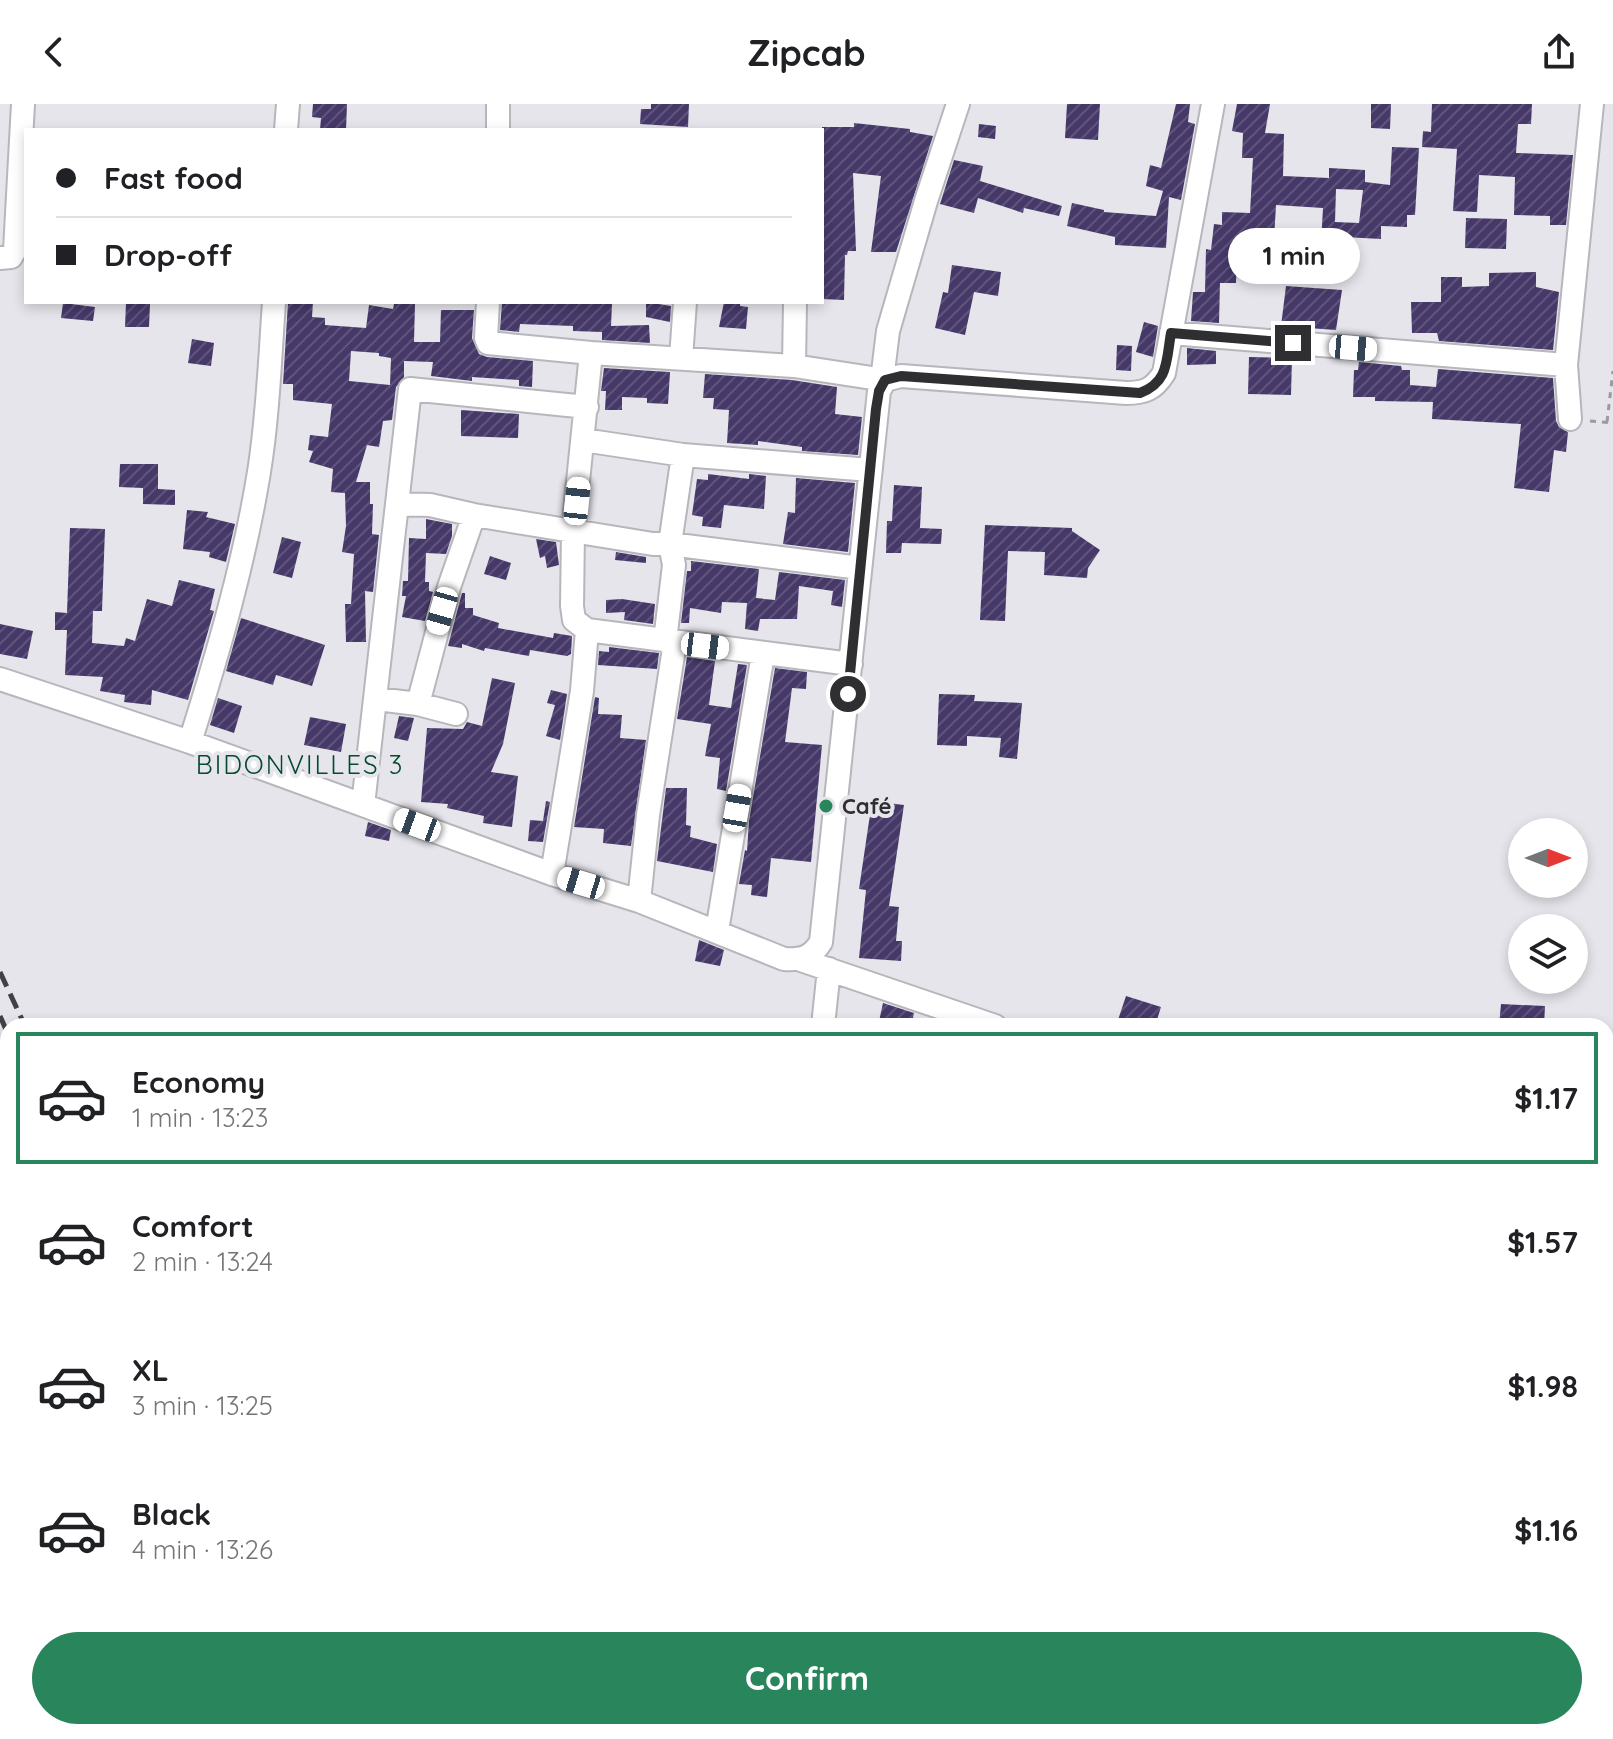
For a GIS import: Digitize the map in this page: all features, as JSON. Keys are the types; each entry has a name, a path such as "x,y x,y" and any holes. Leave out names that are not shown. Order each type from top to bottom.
{"street":[{"path":"0,258 11,257 15,250 23,104"},
{"path":"286,128 288,104"},
{"path":"498,104 498,128"},
{"path":"801,960 814,954 821,942 870,470 888,331 958,104"},
{"path":"488,304 488,343 794,366 883,380 901,376 1140,393 1155,387 1164,373 1213,104"},
{"path":"1570,419 1566,365 1592,104"},
{"path":"190,742 218,651 249,526 261,453 274,304"},
{"path":"681,358 685,304"},
{"path":"794,366 795,304"},
{"path":"1171,333 1566,365"},
{"path":"591,353 573,531 574,620 587,630 851,664"},
{"path":"363,805 410,389 587,407"},
{"path":"583,440 683,455 870,470"},
{"path":"639,901 670,641 674,565 670,544 683,455"},
{"path":"397,504 430,505 653,544 860,568"},
{"path":"418,704 449,587 474,515"},
{"path":"552,874 582,691 587,630"},
{"path":"717,931 763,654"},
{"path":"0,679 190,742 552,874 639,901 784,959 801,960 829,969 960,1018"},
{"path":"377,699 418,704 456,714"},
{"path":"824,1018 829,969"}],"path":[{"path":"1607,422 1613,371"},
{"path":"1570,419 1613,423"}],"building":[{"path":"313,104 347,104 346,128 320,128 321,118 312,117"},
{"path":"651,104 689,104 688,127 640,124 641,109 651,109"},
{"path":"1067,104 1100,104 1098,140 1065,138"},
{"path":"1176,104 1190,104 1188,122 1195,124 1181,200 1169,197 1166,248 1115,245 1115,237 1067,226 1072,203 1104,212 1156,216 1163,191 1146,186 1150,165 1161,168"},
{"path":"1237,104 1270,104 1265,133 1284,134 1283,176 1329,178 1329,168 1365,170 1365,182 1390,185 1392,147 1419,148 1415,215 1407,215 1407,227 1381,226 1381,239 1344,237 1344,245 1321,243 1323,208 1276,205 1273,256 1237,255 1236,283 1220,283 1219,323 1191,321 1193,292 1205,292 1206,249 1211,250 1214,224 1222,225 1222,212 1250,213 1253,158 1242,158 1243,133 1232,131","holes":["1336,189 1363,190 1359,223 1335,222"]},
{"path":"1371,104 1391,104 1390,129 1371,128"},
{"path":"1432,104 1532,104 1531,124 1518,124 1516,153 1573,155 1566,225 1550,225 1550,216 1514,215 1515,177 1479,175 1477,212 1453,211 1457,149 1422,147 1423,131 1431,132"},
{"path":"854,123 910,129 910,132 933,136 896,252 871,252 881,176 853,173 856,251 848,251 845,255 844,300 824,299 822,127 854,127"},
{"path":"979,124 996,126 995,139 978,137"},
{"path":"954,160 983,166 980,181 1062,206 1059,216 1024,208 1023,213 978,198 974,213 940,204"},
{"path":"1466,218 1507,219 1506,249 1465,248"},
{"path":"952,265 1001,272 998,296 974,292 965,335 935,328 943,292 948,293"},
{"path":"1536,272 1536,287 1559,292 1553,350 1439,341 1437,333 1412,333 1411,302 1441,302 1441,277 1462,277 1462,287 1489,286 1489,273"},
{"path":"1286,286 1342,290 1336,330 1281,326"},
{"path":"63,304 95,307 93,321 61,318"},
{"path":"126,304 150,304 149,327 125,327"},
{"path":"288,304 313,304 312,317 325,318 325,325 366,328 369,305 393,309 394,304 415,304 414,342 440,342 441,310 474,310 472,338 479,354 533,361 532,387 519,386 519,380 472,377 472,381 431,376 433,362 404,361 404,377 396,387 392,420 383,421 379,447 367,445 356,482 370,482 372,534 379,535 373,592 365,591 366,642 346,642 345,604 351,604 354,554 342,552 346,526 345,493 331,492 333,469 309,462 313,451 308,450 310,435 328,437 332,404 293,400 293,384 283,384","holes":["351,351 379,353 379,356 391,358 390,385 349,381"]},
{"path":"502,304 612,304 611,326 649,325 650,343 602,340 602,332 573,331 573,326 520,324 519,332 500,330"},
{"path":"646,304 671,306 670,322 646,317"},
{"path":"724,304 748,307 746,329 719,327"},
{"path":"1144,322 1158,326 1153,357 1136,352"},
{"path":"192,339 214,343 211,366 188,363"},
{"path":"1117,345 1132,346 1131,371 1116,370"},
{"path":"1187,348 1216,351 1216,364 1187,365"},
{"path":"1249,357 1292,358 1291,395 1248,394"},
{"path":"1359,362 1401,366 1402,370 1410,370 1410,385 1436,387 1438,369 1553,378 1556,421 1568,432 1566,452 1554,450 1549,492 1514,488 1521,424 1432,419 1433,402 1375,401 1375,397 1353,397 1354,370 1358,370"},
{"path":"604,368 670,372 668,404 647,403 647,398 622,397 622,410 605,410 606,391 601,391"},
{"path":"705,374 792,380 837,387 835,414 862,417 858,455 802,451 802,447 758,441 758,445 727,443 729,410 713,409 714,398 703,398"},
{"path":"461,410 519,414 518,438 461,436"},
{"path":"120,464 158,464 158,489 175,490 175,505 143,504 143,488 119,487"},
{"path":"708,474 749,479 749,474 766,476 764,509 724,505 721,528 702,526 703,517 692,515 697,479 708,480"},
{"path":"796,478 855,483 848,552 783,544 788,512 795,513"},
{"path":"894,485 922,487 920,528 942,529 941,544 902,543 901,553 886,553 887,521 892,521"},
{"path":"187,510 208,512 206,517 235,524 226,562 209,557 210,552 183,549"},
{"path":"426,519 452,524 452,536 446,554 426,553 425,582 429,582 429,591 433,592 425,621 402,617 406,596 402,596 403,581 408,581 409,538 426,539"},
{"path":"985,525 1072,528 1100,550 1088,568 1087,578 1044,575 1045,552 1008,551 1005,621 980,620"},
{"path":"70,528 105,529 102,611 93,611 92,643 124,646 126,638 135,641 147,599 172,606 179,580 215,589 210,610 214,611 188,700 152,690 151,705 124,702 125,695 100,691 103,677 65,675 67,630 55,630 55,612 67,613"},
{"path":"282,537 301,542 292,578 273,573"},
{"path":"536,539 556,542 559,565 547,568 545,556 540,558"},
{"path":"616,552 646,557 646,563 615,560"},
{"path":"490,556 511,563 506,580 484,574"},
{"path":"691,561 759,569 756,598 775,600 779,572 845,580 842,607 831,605 833,591 799,586 797,619 760,619 758,631 745,629 747,603 722,602 721,613 690,608 689,623 681,623"},
{"path":"462,593 465,593 465,608 473,608 473,615 499,623 498,628 553,638 554,633 572,636 571,654 530,650 529,656 485,648 484,651 462,644 462,648 448,646"},
{"path":"606,600 655,604 653,624 624,620 625,612 606,613"},
{"path":"241,618 325,645 312,686 276,675 273,685 226,671"},
{"path":"0,624 33,631 27,659 0,654"},
{"path":"609,647 659,653 657,669 598,665 599,651 609,652"},
{"path":"687,657 715,661 709,705 731,708 738,664 747,665 726,791 717,789 720,758 705,756 711,724 677,719"},
{"path":"775,668 807,672 806,689 792,688 785,742 822,745 811,862 771,858 767,897 751,895 752,885 739,884 747,851 749,821"},
{"path":"492,678 515,683 503,744 491,772 518,776 512,827 483,823 484,816 447,808 448,804 421,802 427,728 463,729 467,722 482,726"},
{"path":"551,690 567,694 560,740 546,736 555,705 547,703"},
{"path":"939,694 975,695 974,701 1022,703 1017,759 999,757 1001,738 967,736 967,746 937,745"},
{"path":"595,697 599,698 598,714 622,715 620,738 646,740 631,846 603,843 604,829 574,827"},
{"path":"218,698 242,706 234,733 210,725"},
{"path":"399,716 414,718 408,741 394,738"},
{"path":"310,717 346,724 341,752 304,745"},
{"path":"666,788 687,788 686,825 691,826 690,837 717,844 713,872 657,861"},
{"path":"546,801 550,802 543,842 528,841 530,820 543,821"},
{"path":"872,801 904,805 889,906 899,907 896,941 902,941 901,961 859,958 866,890 859,889"},
{"path":"368,822 391,830 389,841 365,836"},
{"path":"699,940 724,950 720,966 695,961"},
{"path":"1126,996 1161,1007 1158,1018 1119,1018"},
{"path":"883,1003 914,1013 913,1018 880,1018"},
{"path":"1501,1004 1545,1006 1544,1018 1500,1018"}],"railway":[{"path":"0,972 21,1018"}],"place":[{"name":"Café","path":"826,806"}],"district":[{"name":"BIDONVILLES 3","path":"300,764"}],"route":[{"path":"848,694 876,409 879,391 885,380 901,376 1140,393 1155,387 1164,373 1171,333 1293,343"}]}
